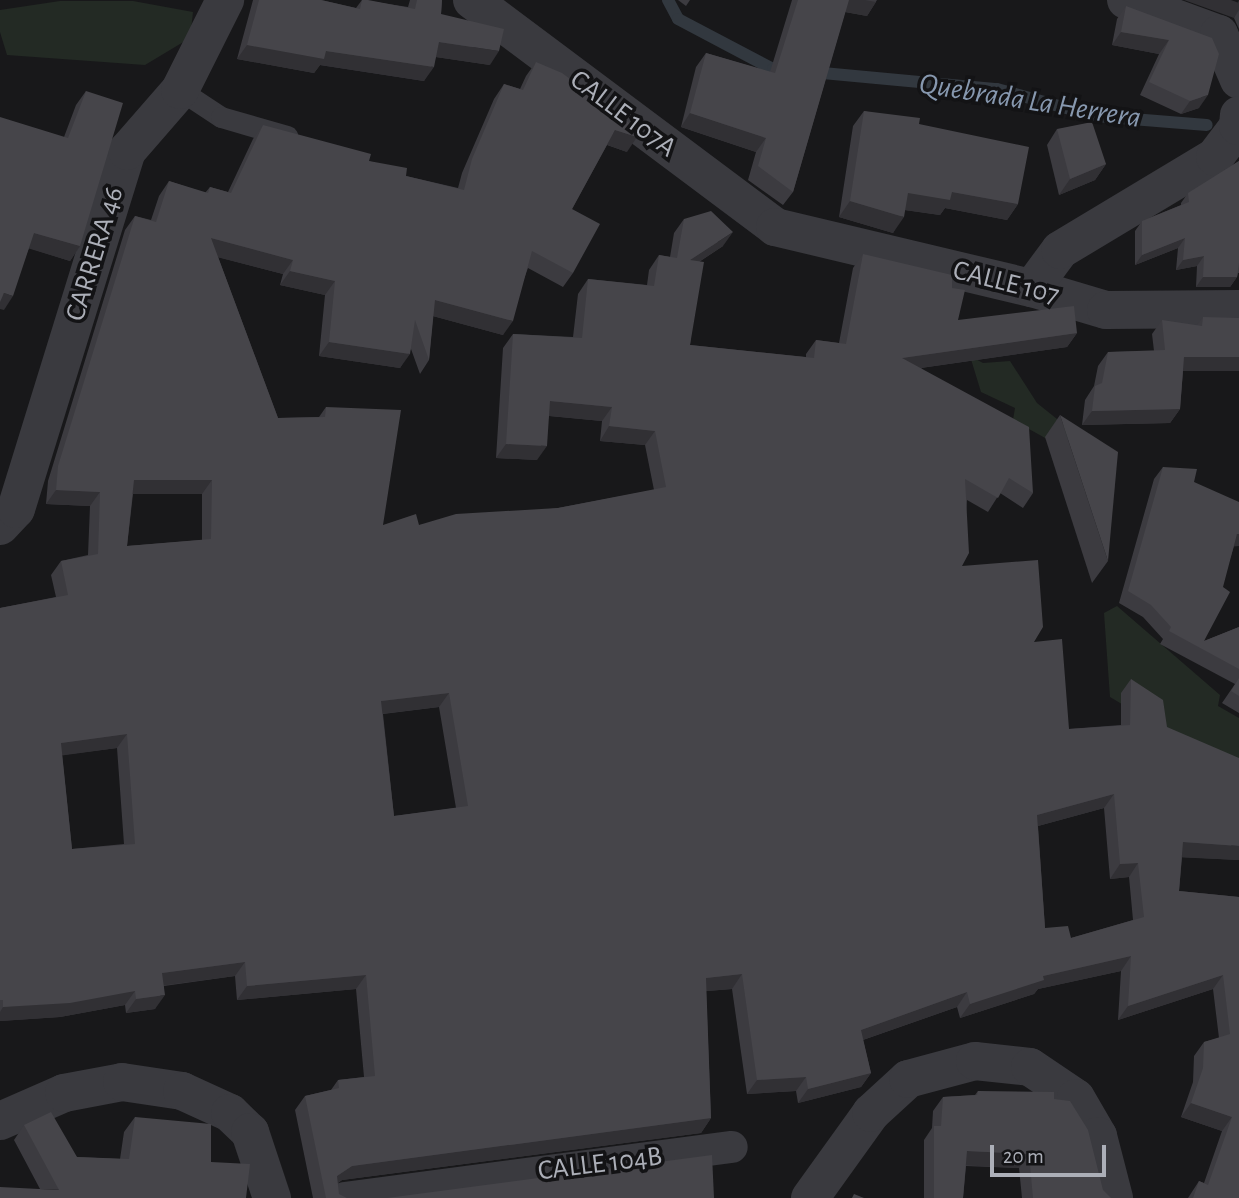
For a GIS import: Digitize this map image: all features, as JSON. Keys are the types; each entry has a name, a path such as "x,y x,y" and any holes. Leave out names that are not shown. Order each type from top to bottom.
{"street":[{"name":"CARRERA 46","path":"0,526 16,509 127,150 180,90 225,0"},
{"name":"CALLE 107A","path":"471,0 775,228"},
{"path":"1126,0 1219,34 1239,80"},
{"path":"1032,288 1060,250 1215,158 1238,121"},
{"name":"CALLE 107","path":"775,228 1032,288 1106,310 1239,309"},
{"path":"810,1198 871,1112 908,1079 975,1061 1030,1067 1076,1098 1098,1136 1114,1198"},
{"path":"0,1121 64,1093 122,1082 182,1091 230,1113 250,1132 272,1198"},
{"name":"CALLE 104B","path":"344,1198 732,1147"}],"lane":[{"path":"180,90 221,117 313,142"}],"shaded area":[{"path":"60,1 133,1 193,12 190,38 145,65 7,55 0,32 0,10"},
{"path":"970,356 983,363 1010,361 1037,403 1072,431 1063,448 1013,420 1015,408 981,392"},
{"path":"1117,606 1220,695 1218,706 1239,718 1239,763 1162,728 1110,697 1104,613"}],"building":[{"path":"259,0 321,0 360,9 362,0 368,0 415,9 417,0 442,0 441,14 504,29 499,51 439,42 434,67 326,51 324,59 247,45"},
{"path":"798,0 849,0 793,192 758,166 766,138 690,113 706,53 775,73"},
{"path":"1126,6 1212,38 1219,54 1208,95 1190,101 1149,82 1169,40 1121,32"},
{"path":"536,62 562,73 640,131 637,137 615,130 572,209 600,224 573,273 532,251 513,321 435,300 429,360 415,320 410,354 329,342 335,281 290,271 293,260 211,238 278,418 325,417 326,407 401,410 383,525 416,514 419,525 456,514 558,508 666,487 655,431 609,426 612,407 550,401 547,446 506,444 513,334 582,338 588,279 654,286 659,255 677,258 684,219 711,211 733,232 690,260 704,262 690,345 814,358 816,340 846,344 863,254 952,275 952,288 965,290 958,320 1074,306 1077,333 902,358 1029,427 1033,493 1009,478 998,498 965,479 969,553 962,566 1038,560 1043,627 1034,642 1062,639 1069,729 1130,725 1131,679 1163,700 1167,727 1239,758 1239,846 1183,842 1179,891 1239,897 1239,1198 1193,1198 1199,1181 1208,1185 1232,1117 1191,1103 1203,1068 1204,1042 1230,1034 1223,975 1128,1006 1131,956 1043,976 1044,980 970,1004 967,992 861,1030 871,1073 808,1089 806,1077 757,1080 742,974 706,978 711,1118 352,1166 337,1176 339,1194 347,1198 326,1198 305,1096 339,1088 338,1080 375,1076 366,975 247,986 245,962 162,973 165,995 136,999 135,991 70,1003 3,1007 3,1000 0,1000 0,608 68,595 61,561 98,554 100,492 56,490 58,466 135,216 156,222 169,181 208,193 210,187 231,193 263,125 371,154 369,161 407,168 406,176 464,190 472,159 504,84 523,90","holes":["134,480 212,480 211,539 127,546","449,693 468,806 394,816 381,701","127,734 135,844 72,849 61,743","1114,794 1120,864 1138,863 1144,917 1071,938 1068,926 1045,928 1037,815"]},
{"path":"86,91 123,103 80,246 34,233 13,296 4,293 0,302 0,117 68,138"},
{"path":"864,111 920,118 919,124 1029,147 1018,204 952,192 950,200 908,193 904,217 850,201"},
{"path":"1092,122 1106,164 1070,179 1057,129"},
{"path":"1239,161 1237,277 1203,277 1204,256 1183,260 1185,238 1142,255 1142,221 1189,202 1188,193"},
{"path":"1203,317 1239,318 1239,357 1184,357 1180,409 1092,411 1095,386 1102,383 1108,352 1165,350 1162,320 1202,326"},
{"path":"1060,415 1118,452 1108,561"},
{"path":"1163,467 1197,469 1194,482 1239,502 1239,534 1223,587 1230,592 1204,641 1239,627 1239,669 1169,631 1171,627 1151,605 1128,591"},
{"path":"1239,678 1239,696 1231,691"},
{"path":"978,1091 1054,1092 1054,1099 1070,1101 1088,1130 1103,1190 1111,1198 1033,1198 1029,1154 967,1151 963,1198 934,1198 934,1126 941,1126 943,1097 977,1095"},
{"path":"51,1112 77,1157 129,1159 135,1117 211,1124 211,1162 250,1164 246,1198 0,1198 0,1187 59,1190 24,1125"},
{"path":"712,1155 714,1198 387,1198"}],"waterway":[{"name":"Quebrada La Herrera","path":"668,0 678,19 773,69 787,70"},
{"name":"Quebrada La Herrera","path":"812,72 997,89 1095,116 1207,125"}]}
